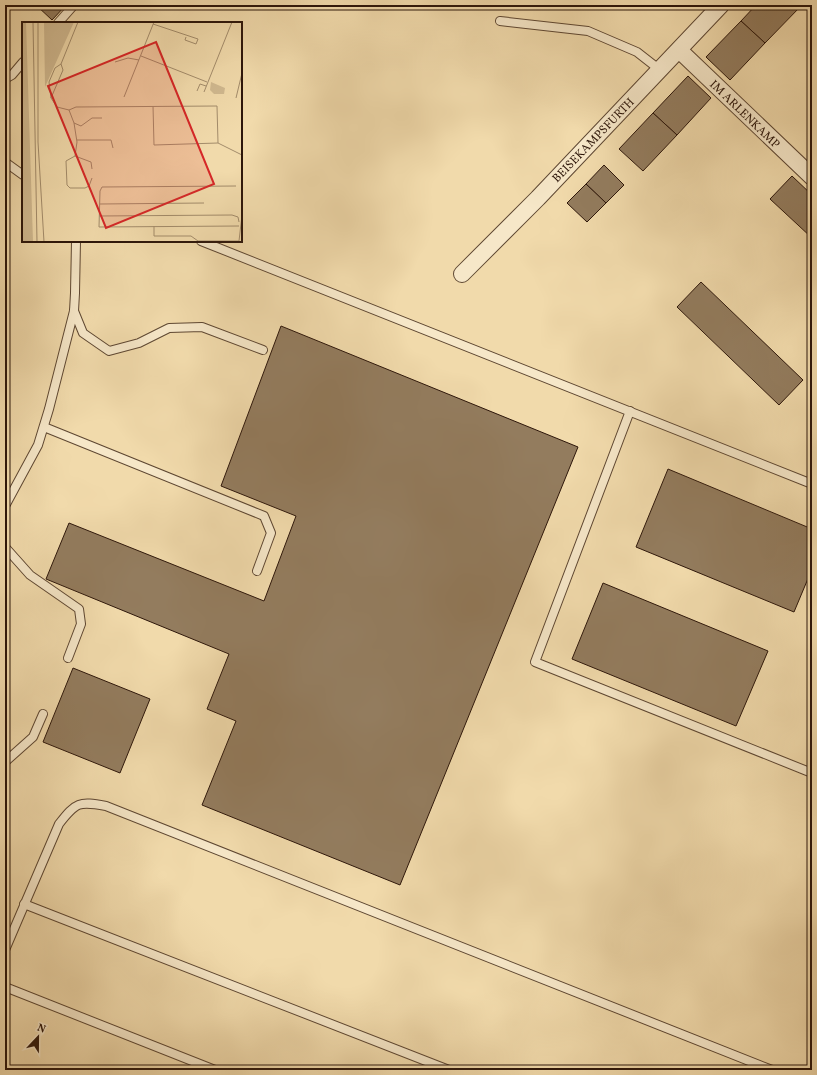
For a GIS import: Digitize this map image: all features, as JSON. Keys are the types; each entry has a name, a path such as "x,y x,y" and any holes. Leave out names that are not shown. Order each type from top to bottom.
{"street":[{"name":"BEISEKAMPSFURTH","path":"462,274 538,198 721,5"},
{"name":"IM ARLENKAMP","path":"679,50 812,177"}],"lane":[{"path":"59,22 74,5"},
{"path":"500,21 588,31 637,52 660,70"},
{"path":"5,79 22,63"},
{"path":"5,162 22,174"},
{"path":"5,506 38,445 44,427 74,311 76,242"},
{"path":"204,242 630,410 812,484"},
{"path":"74,311 83,333 109,351 139,343 169,328 202,327 263,350"},
{"path":"630,410 535,662 812,773"},
{"path":"44,427 264,516 271,533 257,572"},
{"path":"5,547 30,574 79,609 81,624 68,658"},
{"path":"5,762 33,737 43,714"},
{"path":"5,950 59,824 70,809 85,802 106,806 772,1070"},
{"path":"24,904 449,1070"},
{"path":"5,988 215,1070"}],"building":[{"path":"36,5 66,5 52,20"},
{"path":"756,5 798,5 800,7 765,43 741,21"},
{"path":"741,21 765,43 730,80 706,57"},
{"path":"688,76 711,98 677,135 653,113"},
{"path":"653,113 677,135 643,171 619,149"},
{"path":"604,165 624,185 606,203 586,184"},
{"path":"792,176 812,195 812,238 770,199"},
{"path":"586,184 606,203 587,222 567,203"},
{"path":"701,282 803,380 779,405 677,307"},
{"path":"281,326 578,447 400,885 202,805 236,721 207,709 229,654 46,579 69,523 264,601 296,516 221,486"},
{"path":"668,469 812,529 812,569 794,612 636,547"},
{"path":"603,583 768,651 736,726 572,659"},
{"path":"73,668 150,699 120,773 43,742"}]}
